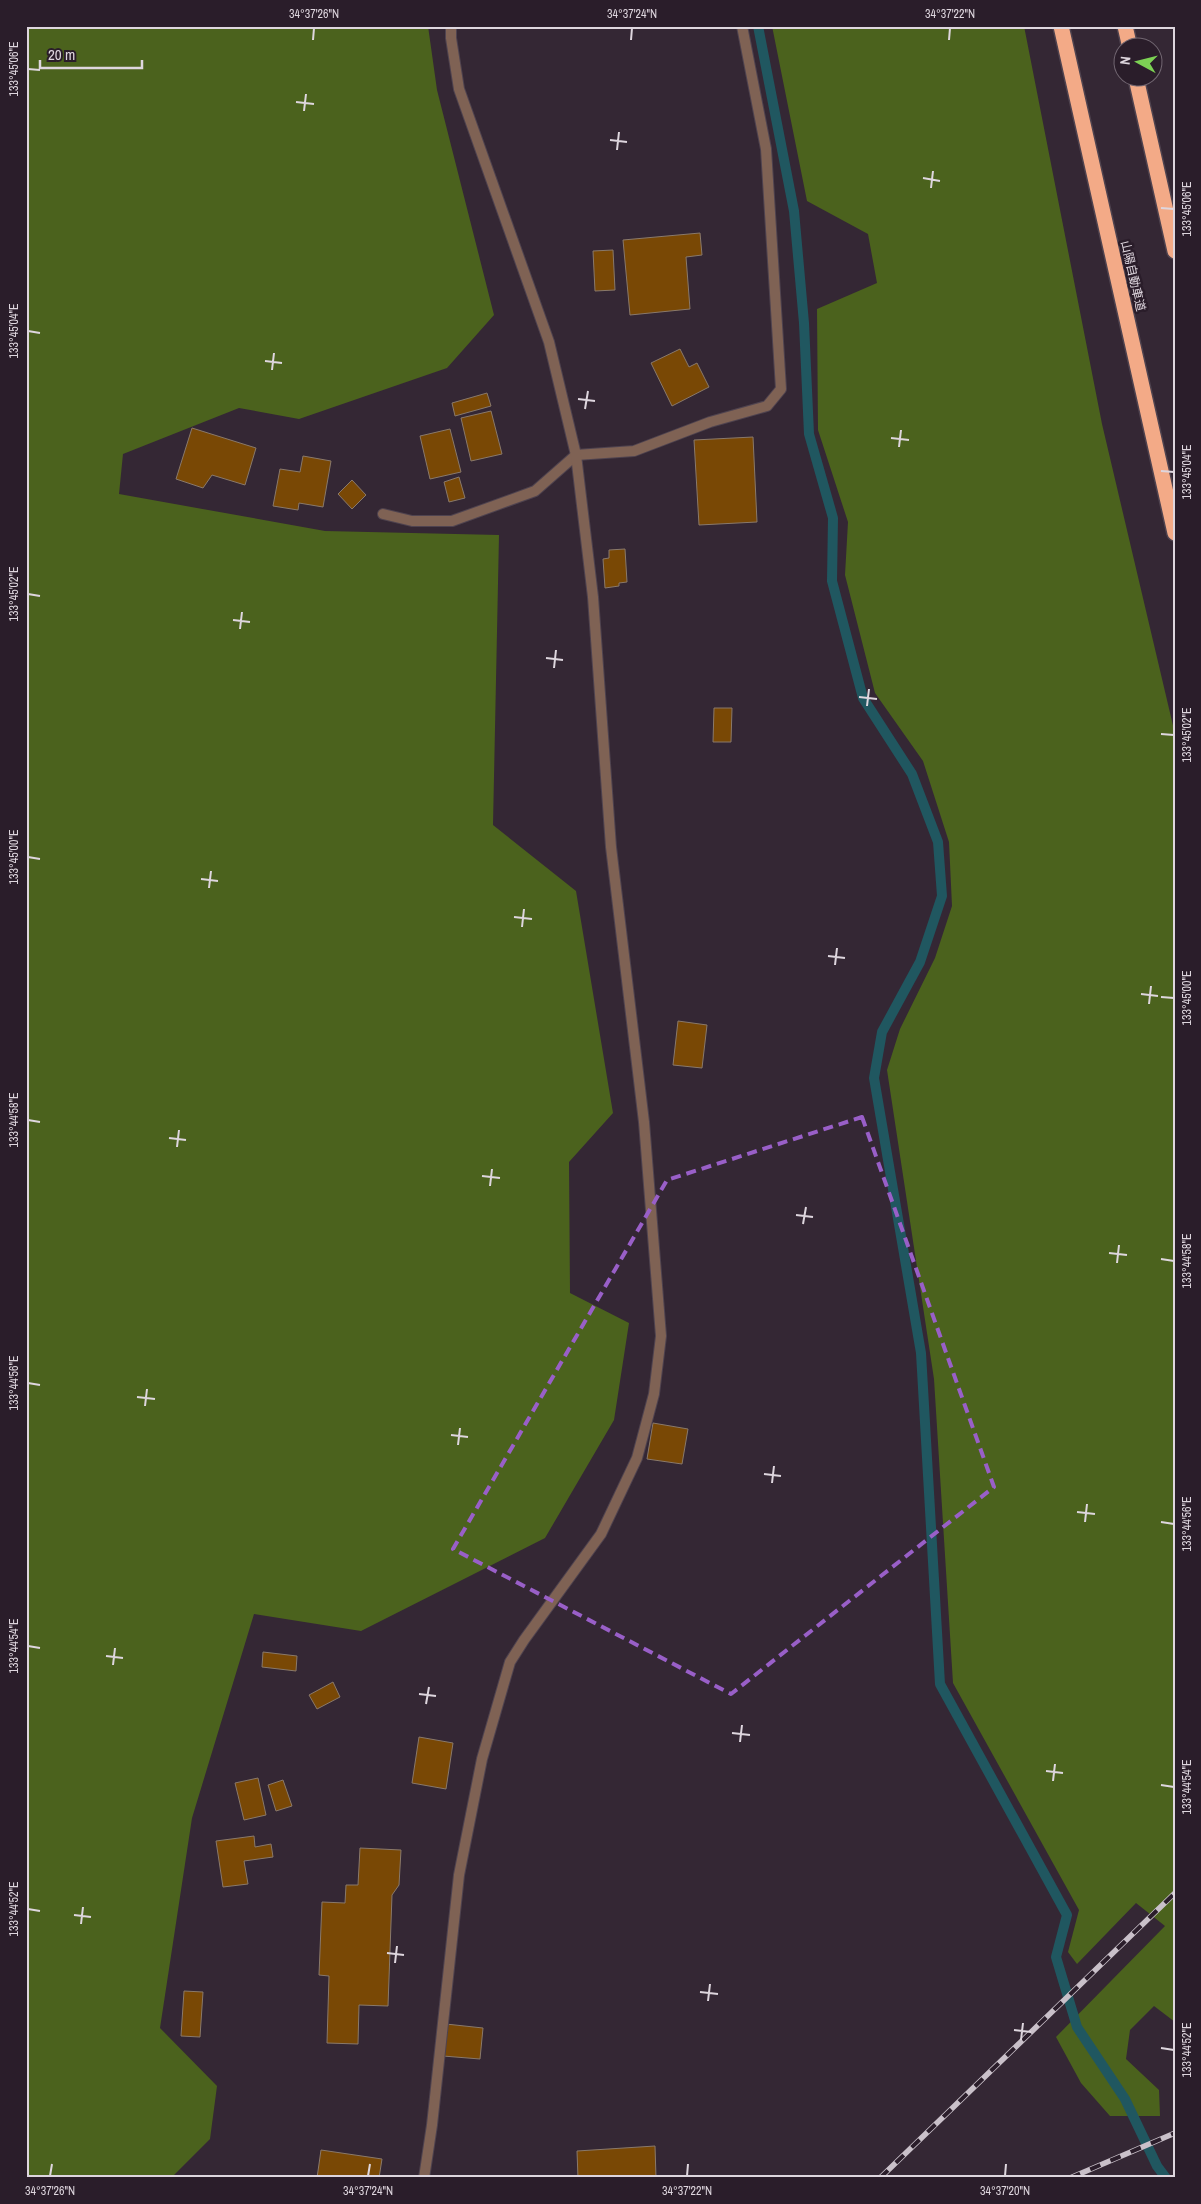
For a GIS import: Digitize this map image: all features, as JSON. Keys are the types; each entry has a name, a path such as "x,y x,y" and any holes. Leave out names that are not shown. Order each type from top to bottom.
{"highway":[{"name":"山陽自動車道","path":"1061,26 1175,533"},
{"path":"1138,88 1175,251"}],"street":[{"path":"424,2178 432,2125 459,1875 482,1759 510,1662 601,1534 637,1458 654,1394 661,1336 644,1122 611,847 594,597 576,455 549,342 460,89 451,38 451,26"},
{"path":"383,514 412,521 452,521 535,491 576,455 634,451 710,422 768,406 781,389 766,149 742,26"}],"highlighted area":[{"path":"862,1117 994,1487 731,1694 453,1549 667,1180"}],"green space":[{"path":"26,26 428,26 437,90 494,315 447,368 299,419 239,408 123,454 119,494 325,531 499,535 493,825 576,891 613,1113 569,1162 570,1293 629,1323 614,1420 545,1538 361,1631 254,1614 192,1818 160,2028 217,2086 210,2139 171,2178 26,2178"},
{"path":"772,26 1024,26 1102,424 1175,734 1175,2022 1154,2006 1130,2030 1126,2059 1159,2090 1160,2116 1110,2116 1081,2083 1056,2037 1165,1926 1136,1903 1077,1964 1068,1952 1079,1910 953,1683 934,1379 887,1070 900,1029 935,958 952,906 949,842 923,761 875,693 845,575 848,522 818,430 817,309 877,283 868,234 807,201"}],"building":[{"path":"700,233 702,255 686,257 690,309 630,315 623,240"},
{"path":"613,250 615,290 595,291 593,251"},
{"path":"680,349 689,367 697,363 709,387 672,406 651,363"},
{"path":"487,393 491,406 455,416 452,403"},
{"path":"491,411 502,454 471,461 461,418"},
{"path":"192,428 256,448 245,485 212,475 203,488 176,479"},
{"path":"450,429 461,472 430,479 420,436"},
{"path":"753,437 757,522 699,525 694,440"},
{"path":"303,456 331,461 323,507 299,503 298,510 273,506 280,469 300,472"},
{"path":"459,477 465,498 449,502 444,482"},
{"path":"352,480 366,495 352,509 338,494"},
{"path":"625,549 627,582 619,583 619,586 605,588 603,559 609,558 609,550"},
{"path":"714,708 732,708 731,742 713,742"},
{"path":"678,1021 707,1025 702,1068 673,1065"},
{"path":"653,1423 688,1429 682,1464 647,1459"},
{"path":"263,1652 297,1656 296,1671 262,1667"},
{"path":"333,1682 340,1697 317,1709 309,1695"},
{"path":"419,1737 453,1743 446,1789 412,1783"},
{"path":"258,1778 266,1815 244,1820 235,1783"},
{"path":"283,1780 292,1806 276,1811 268,1785"},
{"path":"254,1836 255,1847 271,1844 273,1857 244,1861 248,1884 223,1887 216,1841"},
{"path":"360,1848 401,1850 399,1885 392,1895 388,2006 359,2005 358,2044 327,2043 329,1976 319,1975 322,1902 345,1903 346,1885 358,1885"},
{"path":"184,1991 203,1992 200,2037 181,2036"},
{"path":"446,2024 483,2028 480,2059 443,2056"},
{"path":"655,2146 656,2178 578,2178 577,2151"},
{"path":"321,2150 382,2159 379,2178 317,2178"}],"waterway":[{"path":"758,26 794,211 804,323 809,434 833,518 832,581 863,698 912,774 938,842 942,896 920,962 882,1032 874,1078 921,1353 940,1684 1067,1915 1056,1957 1077,2027 1125,2099 1157,2166 1166,2178"}],"railway":[{"path":"880,2178 1175,1893"},
{"path":"1070,2178 1175,2133"}]}
